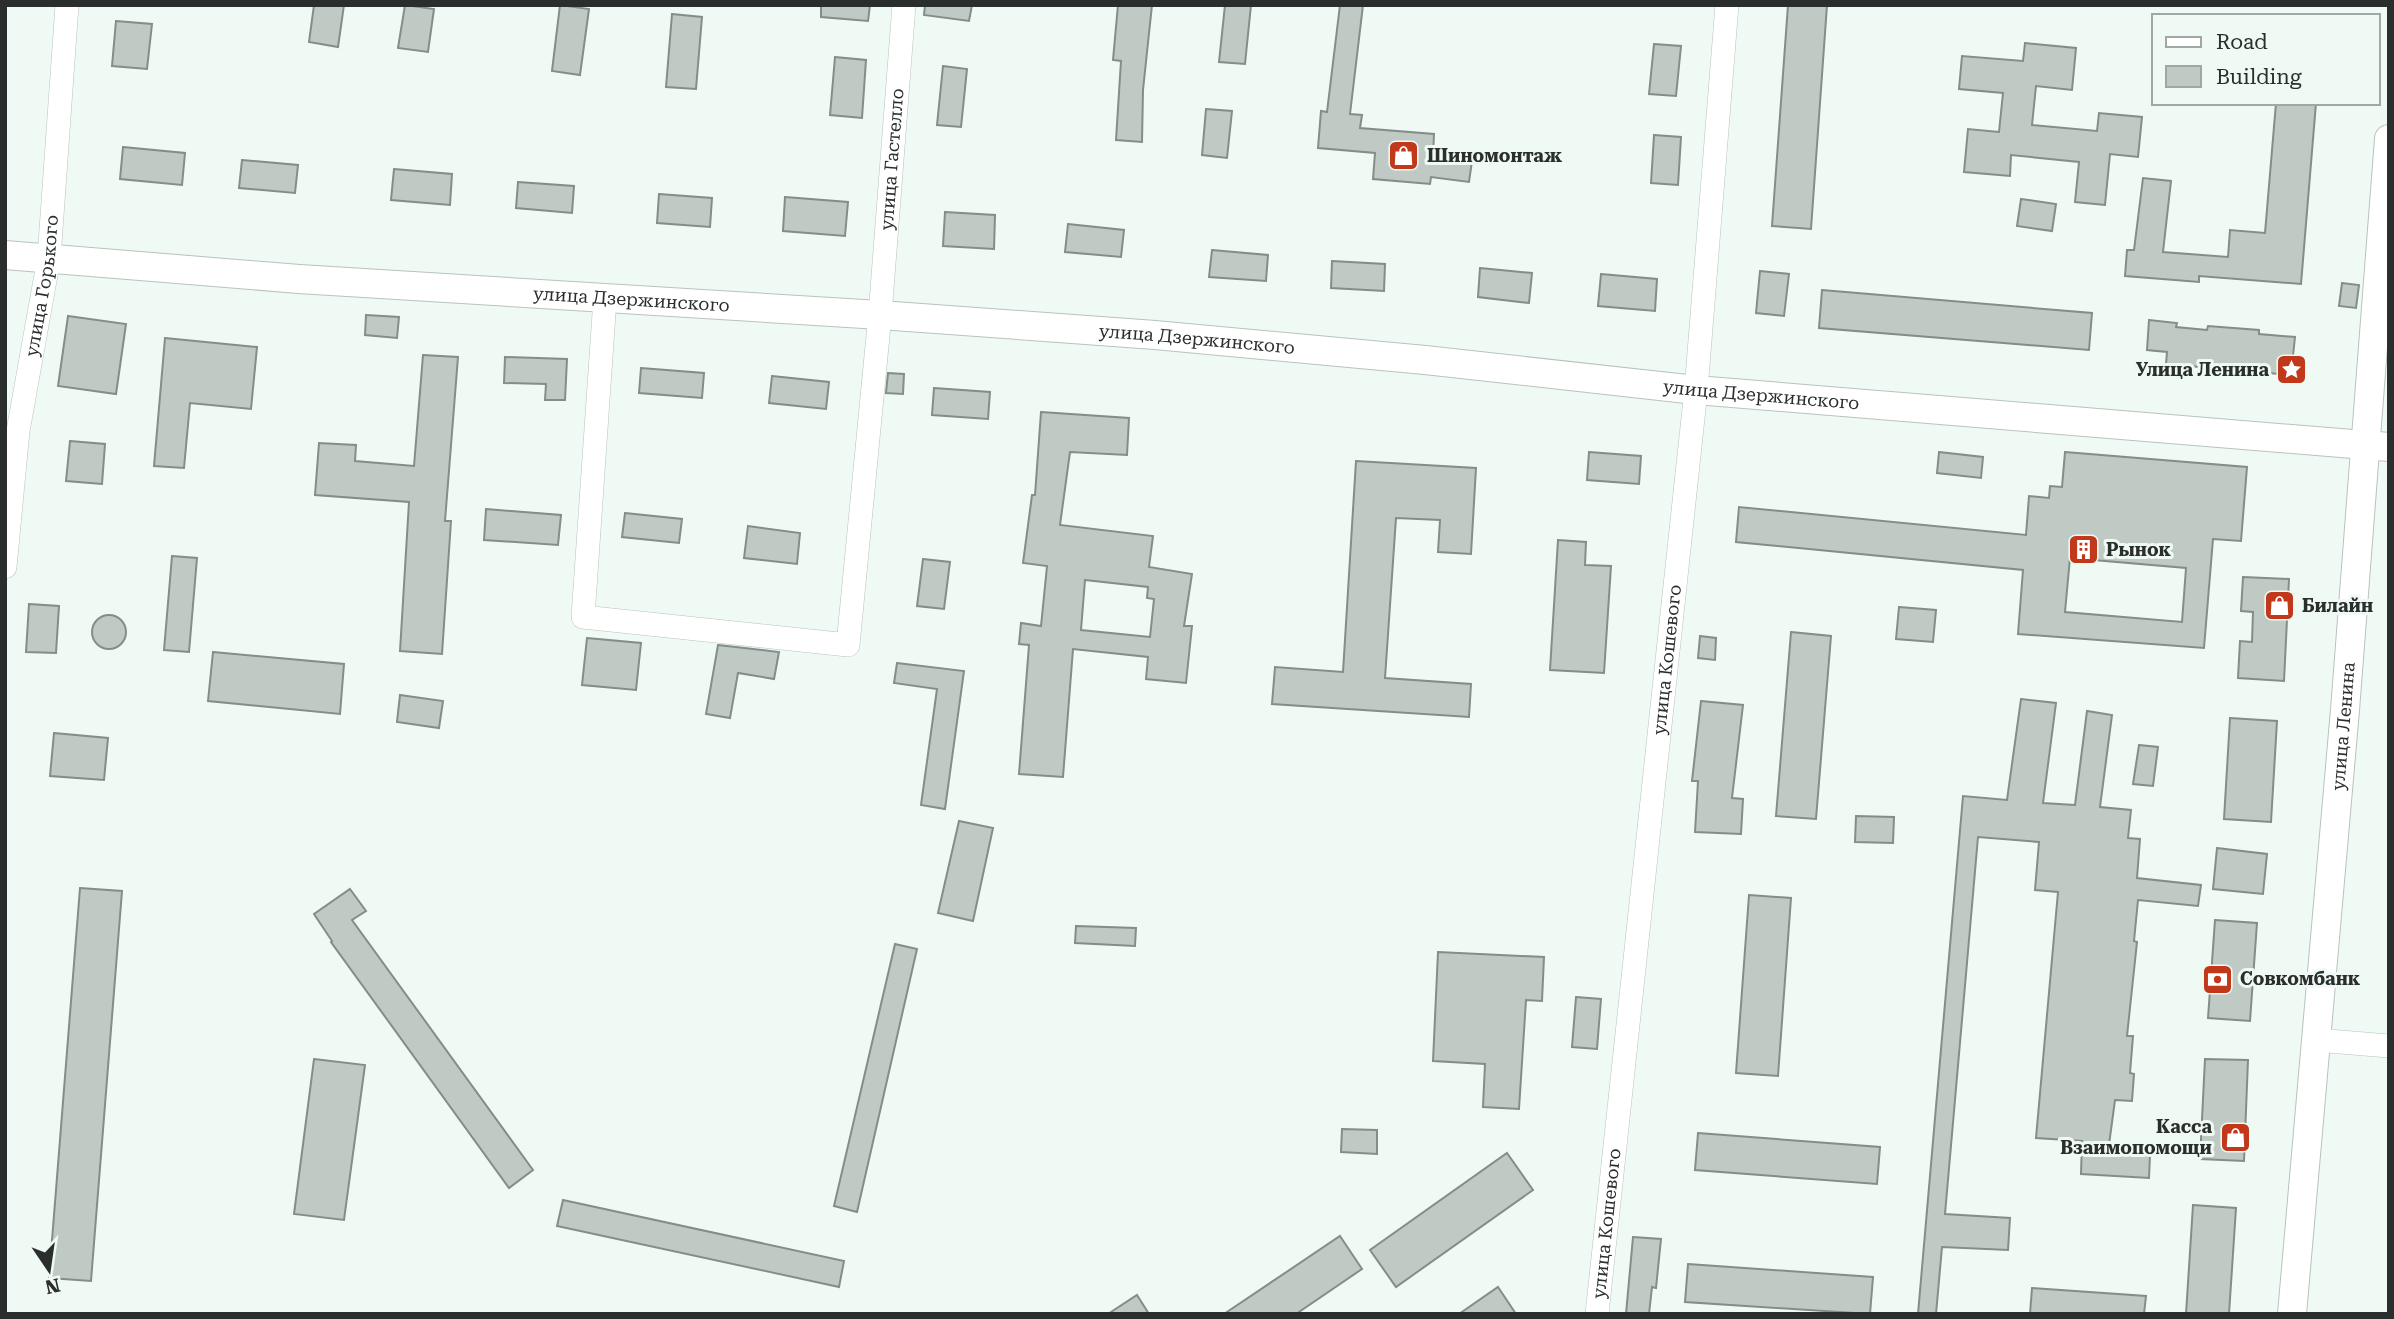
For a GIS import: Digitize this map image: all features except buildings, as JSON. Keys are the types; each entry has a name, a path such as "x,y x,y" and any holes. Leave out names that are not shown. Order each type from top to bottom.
{"street":[{"name":"улица Горького","path":"5,567 18,430 49,258 67,5"},
{"name":"улица Гастелло","path":"605,299 583,617 848,645 880,315 904,5"},
{"name":"улица Кошевого","path":"1597,1314 1696,390 1727,5"},
{"name":"улица Ленина","path":"2292,1314 2316,1040 2377,446 2389,139"},
{"name":"улица Дзержинского","path":"5,255 299,279 1155,335 1426,360 1696,390 2377,446"},
{"path":"2316,1040 2389,1046"}],"place":[{"name":"Шиномонтаж","path":"1404,156"},
{"name":"Улица Ленина","path":"2292,370"},
{"name":"Рынок","path":"2083,550"},
{"name":"Билайн","path":"2279,606"},
{"name":"Совкомбанк","path":"2217,979"},
{"name":"Касса Взаимопомощи","path":"2235,1137"}]}
